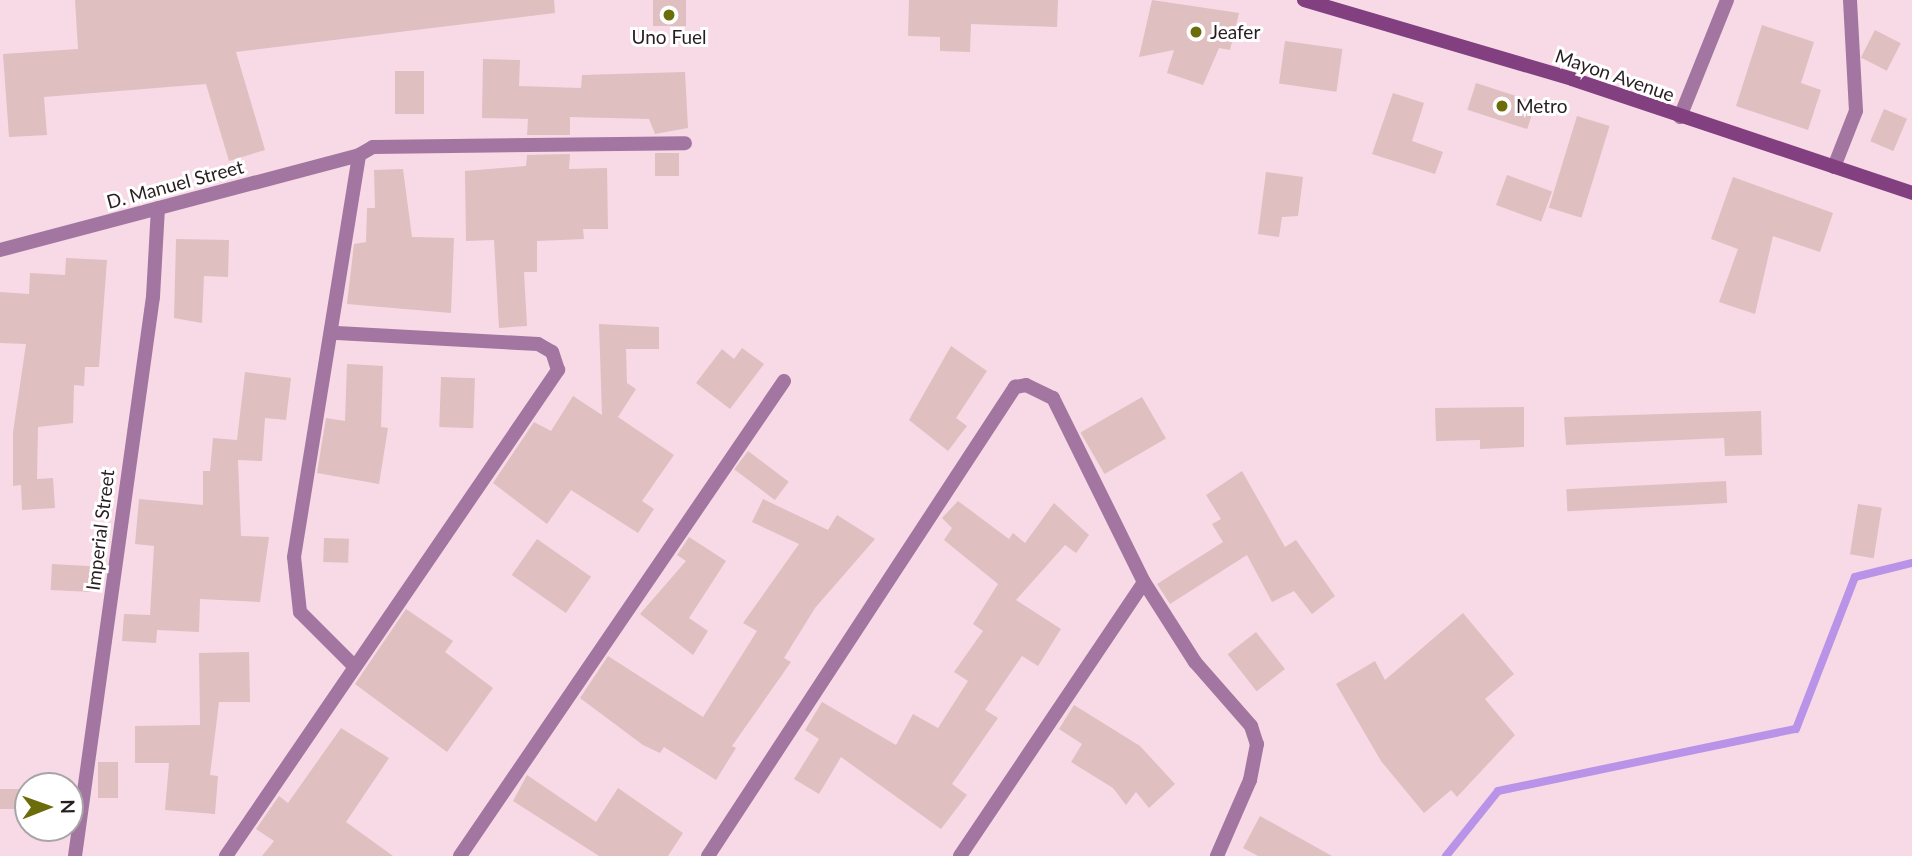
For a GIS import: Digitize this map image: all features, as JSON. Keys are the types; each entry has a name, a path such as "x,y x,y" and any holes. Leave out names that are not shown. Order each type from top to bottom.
{"main road":[{"name":"Mayon Avenue","path":"1304,0 1680,117 1912,193"}],"street":[{"path":"1680,117 1727,0"},
{"path":"1834,167 1856,111 1850,0"},
{"name":"D. Manuel Street","path":"0,250 359,155 373,147 685,143"},
{"path":"353,665 323,642 300,612 295,590 295,557 359,155"},
{"name":"Imperial Street","path":"75,856 150,320 158,208"},
{"path":"226,856 353,665 542,397 558,366 552,352 538,344 332,333"},
{"path":"460,856 784,381"},
{"path":"708,856 1015,387 1034,385 1053,398 1144,582 1195,662 1251,726 1257,744 1250,780 1217,856"},
{"path":"960,856 1144,582"}],"building":[{"path":"75,0 554,0 555,13 236,52 265,150 229,161 206,84 44,97 47,135 9,137 3,54 78,49"},
{"name":"Uno Fuel","path":"653,0 686,0 686,26 653,26"},
{"path":"909,0 1058,0 1057,27 971,24 970,52 940,51 940,37 908,36"},
{"name":"Jeafer","path":"1152,0 1239,13 1230,50 1219,48 1203,85 1167,73 1174,50 1139,57"},
{"path":"1762,25 1814,42 1801,83 1821,90 1808,130 1736,106"},
{"path":"1875,30 1901,43 1887,71 1861,58"},
{"path":"1285,41 1342,49 1336,92 1279,84"},
{"path":"483,59 520,60 519,86 581,88 582,75 685,72 688,128 655,134 649,119 570,117 570,135 527,135 528,119 482,118"},
{"path":"395,71 424,71 424,114 395,114"},
{"name":"Metro","path":"1476,83 1536,102 1527,129 1467,110"},
{"path":"1393,93 1424,103 1412,141 1443,152 1435,174 1372,154"},
{"path":"1884,109 1907,119 1893,151 1870,141"},
{"path":"1577,116 1610,126 1581,218 1549,208"},
{"path":"655,153 679,153 679,176 655,176"},
{"path":"570,154 569,169 607,168 608,229 583,229 584,239 537,241 537,272 524,272 527,326 499,328 494,240 466,241 465,171 526,166 527,155"},
{"path":"403,169 412,237 454,238 451,313 347,304 354,244 366,242 367,208 375,208 374,170"},
{"path":"1266,172 1303,177 1298,216 1282,217 1279,237 1258,234"},
{"path":"1507,175 1552,191 1541,221 1496,205"},
{"path":"1733,177 1833,213 1820,252 1773,236 1755,314 1719,302 1738,249 1711,239"},
{"path":"176,239 229,240 228,277 204,276 202,323 174,318"},
{"path":"66,258 107,260 99,367 85,367 84,386 74,385 73,423 38,427 37,479 53,478 55,508 22,510 21,485 13,486 13,432 26,344 0,343 0,292 29,294 30,273 65,275"},
{"path":"599,324 659,327 659,349 626,349 627,383 636,389 618,417 674,455 642,501 654,509 638,533 571,490 547,524 493,483 534,422 551,431 573,396 602,415"},
{"path":"951,346 987,371 956,418 967,426 948,451 909,420"},
{"path":"742,348 764,364 730,409 696,383 722,349 734,359"},
{"path":"347,364 383,366 381,427 388,428 379,484 317,473 326,418 345,421"},
{"path":"245,372 291,378 286,420 265,418 262,461 238,460 241,536 269,537 260,602 200,599 199,632 157,630 156,643 122,641 124,614 150,615 154,546 135,544 139,499 203,505 203,471 210,471 213,438 237,440"},
{"path":"441,377 475,378 473,428 439,427"},
{"path":"1142,397 1166,439 1105,474 1081,432"},
{"path":"1524,407 1524,447 1480,449 1480,440 1436,441 1435,408"},
{"path":"1761,411 1762,455 1725,456 1724,438 1566,445 1564,417"},
{"path":"748,451 789,482 775,500 734,469"},
{"path":"1242,471 1285,547 1296,540 1335,596 1312,614 1294,591 1272,602 1247,555 1170,604 1157,584 1223,542 1212,524 1221,519 1206,495"},
{"path":"1726,481 1727,503 1567,511 1566,489"},
{"path":"763,499 828,530 837,515 875,539 815,608 784,658 791,662 732,746 736,748 716,780 664,747 660,753 643,745 580,698 608,656 703,717 757,631 743,623 799,544 752,522"},
{"path":"958,501 1009,539 1013,533 1025,543 1054,503 1089,535 1076,553 1065,545 1016,600 1061,629 1038,666 1022,656 985,710 998,718 952,784 967,795 941,829 841,757 819,794 794,779 819,739 805,730 822,702 896,745 913,714 938,728 968,681 954,672 983,631 973,624 998,584 944,540 952,528 942,518"},
{"path":"1858,504 1882,508 1874,558 1850,554"},
{"path":"689,537 726,561 689,618 708,631 693,655 640,614 686,561 677,555"},
{"path":"324,538 349,539 348,563 323,562"},
{"path":"537,539 591,577 566,613 512,575"},
{"path":"52,564 93,566 92,592 51,590"},
{"path":"406,609 453,641 445,652 493,688 447,752 355,684"},
{"path":"1463,613 1514,674 1485,699 1515,735 1457,797 1451,790 1424,813 1381,761 1336,684 1375,661 1385,680"},
{"path":"1256,632 1285,669 1257,691 1228,654"},
{"path":"249,652 250,702 219,702 210,775 218,776 215,814 165,810 169,763 135,763 135,726 200,725 199,653"},
{"path":"1074,705 1140,746 1175,784 1149,808 1136,792 1126,805 1113,788 1071,762 1082,744 1059,729"},
{"path":"341,728 389,758 346,822 393,856 262,856 274,841 256,829 279,796 288,803"},
{"path":"98,762 118,762 118,798 98,798"},
{"path":"527,775 596,822 618,788 683,833 668,856 599,856 513,801"},
{"path":"0,789 14,789 14,809 0,809"},
{"path":"1260,816 1332,856 1258,856 1243,848"}],"waterway":[{"path":"1446,856 1498,791 1796,729 1855,577 1912,563"}],"place":[{"name":"Uno Fuel","path":"669,15"},
{"name":"Jeafer","path":"1196,32"},
{"name":"Metro","path":"1502,106"}]}
